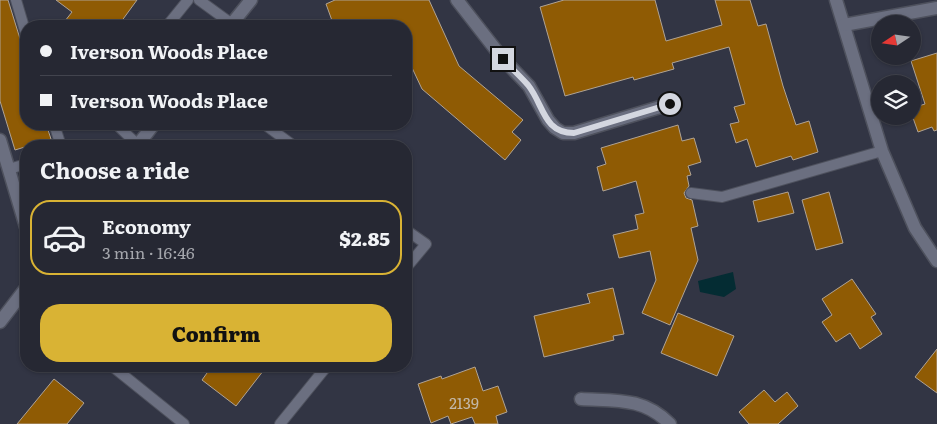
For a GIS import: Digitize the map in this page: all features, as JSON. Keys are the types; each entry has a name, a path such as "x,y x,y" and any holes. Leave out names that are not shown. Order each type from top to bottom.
{"street":[{"path":"235,20 251,0"},
{"path":"457,0 503,59 529,86 548,120 563,133 574,133 670,104"},
{"path":"836,0 882,151 915,228 937,261"},
{"path":"844,25 937,8"},
{"path":"142,140 149,130"},
{"path":"0,140 20,207"},
{"path":"0,322 20,300"},
{"path":"581,399 635,402 661,415 670,424"}],"lane":[{"path":"16,0 22,20"},
{"path":"172,20 188,0"},
{"path":"199,0 225,20"},
{"path":"122,130 131,140"},
{"path":"272,130 286,140"},
{"path":"691,194 722,197 882,151"},
{"path":"9,169 20,166"},
{"path":"412,234 426,244 412,261"},
{"path":"119,372 184,424"},
{"path":"280,424 322,372"}],"shaded area":[{"path":"733,272 736,289 724,297 700,292 698,281"}],"building":[{"path":"0,0 8,0 20,39 20,130 48,130 51,139 20,140 20,148 15,150 0,101"},
{"path":"56,0 137,0 122,20 66,20 72,12"},
{"path":"335,0 429,0 459,66 523,120 512,132 521,140 505,160 422,89 412,68 412,20 332,20 326,4"},
{"path":"564,0 655,0 666,41 722,25 715,0 750,0 758,26 766,24 796,125 809,121 818,152 793,160 791,156 756,167 747,139 736,143 730,124 739,122 734,107 745,104 729,47 672,63 674,69 634,80 633,77 565,96 540,7"},
{"path":"937,53 937,130 934,131 932,127 918,132 916,125 921,125 921,105 925,104 921,92 921,75 916,75 912,65 921,65 921,58"},
{"path":"678,125 682,141 694,138 701,162 688,166 691,175 687,176 689,186 684,193 686,198 692,200 698,226 691,228 698,260 670,325 642,313 656,280 650,251 619,258 613,235 638,229 635,215 644,213 636,181 603,191 597,167 606,164 601,148"},
{"path":"788,192 794,213 758,222 753,201"},
{"path":"829,192 843,243 816,250 802,200"},
{"path":"852,279 876,314 871,317 882,334 860,349 850,333 836,342 822,322 832,315 822,299"},
{"path":"613,288 624,334 613,336 614,340 544,357 534,316 590,303 587,294"},
{"path":"678,313 734,336 717,376 661,353"},
{"path":"937,349 937,393 915,377"},
{"path":"475,367 483,391 498,386 507,412 496,416 498,424 475,424 472,417 451,424 448,416 431,423 418,384 441,376 442,379"},
{"path":"208,372 262,372 236,406 202,380"},
{"path":"54,379 84,403 67,424 17,424"},
{"path":"764,390 775,402 787,392 798,406 778,424 749,424 739,412"}],"route":[{"path":"503,59 529,86 548,120 563,133 574,133 670,104"}]}
